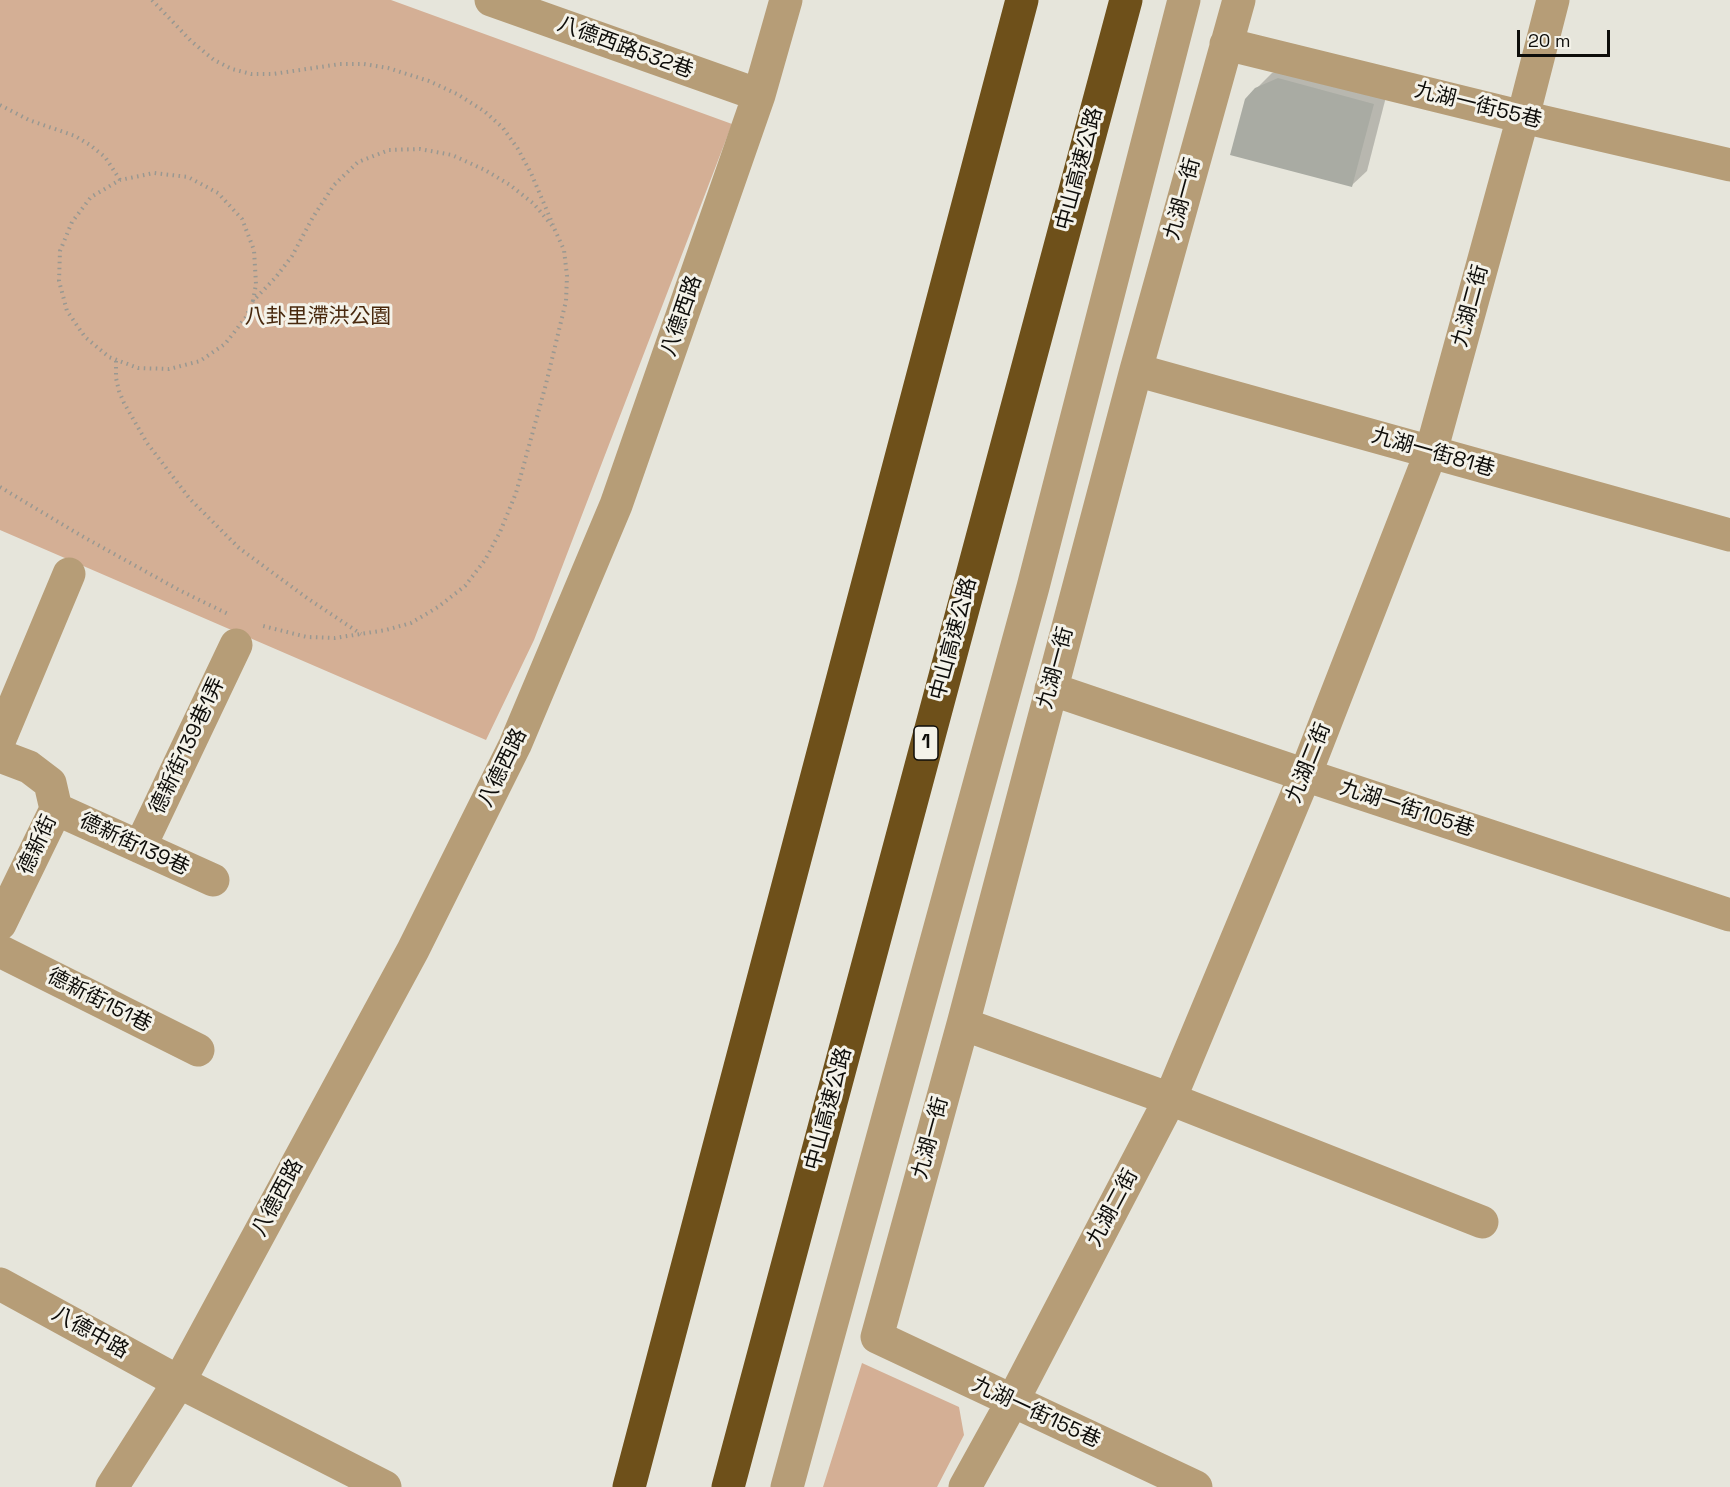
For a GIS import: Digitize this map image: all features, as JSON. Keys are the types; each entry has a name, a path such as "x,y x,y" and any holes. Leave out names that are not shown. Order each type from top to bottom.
{"highway":[{"path":"629,1487 1022,0"},
{"name":"中山高速公路","path":"728,1487 1126,0"}],"street":[{"name":"八德西路532巷","path":"491,0 759,95"},
{"name":"八德西路","path":"112,1487 179,1382 413,950 515,745 616,505 759,95 786,0"},
{"path":"787,1487 1033,587 1184,0"},
{"name":"九湖一街","path":"877,1337 963,1024 1136,370 1239,0"},
{"name":"九湖二街","path":"965,1487 1170,1100 1305,775 1431,452 1553,0"},
{"name":"九湖一街55巷","path":"1226,44 1730,165"},
{"name":"九湖一街81巷","path":"1136,370 1730,535"},
{"path":"0,739 69,574"},
{"name":"德新街139巷1弄","path":"140,847 244,629"},
{"name":"九湖一街105巷","path":"1051,689 1305,775 1729,910"},
{"name":"德新街","path":"0,756 29,767 50,783 56,809 0,924"},
{"name":"德新街139巷","path":"56,809 213,880"},
{"name":"德新街151巷","path":"0,951 198,1050"},
{"path":"963,1024 1170,1100 1482,1222"},
{"name":"八德中路","path":"0,1284 179,1382 385,1487"},
{"name":"九湖一街155巷","path":"877,1337 1196,1487"}],"path":[{"path":"0,487 244,629 334,638 386,630 411,623 438,608 465,586 485,560 500,532 516,493 566,301 567,276 564,250 531,172 508,135 484,111 457,94 388,68 364,64 340,64 273,74 251,74 232,69 214,60 191,41 152,0"},
{"path":"0,105 29,120 75,136 90,145 105,157 120,180"},
{"path":"253,301 292,256 334,185 358,162 389,150 420,149 452,155 485,170 510,185 534,204 554,228"},
{"path":"154,173 188,177 218,193 242,219 254,250 256,284 253,301 246,317 225,344 200,361 169,369 138,368 116,361 85,338 67,311 59,281 60,251 72,222 92,197 120,180 154,173"},
{"path":"116,361 117,385 124,403 147,443 190,498 239,548 307,598 362,634"}],"green space":[{"name":"八卦里滯洪公園","path":"0,0 391,0 732,124 534,640 486,740 0,530"},
{"path":"862,1363 959,1407 964,1435 937,1487 823,1487"}],"building":[{"path":"1278,78 1374,104 1352,187 1230,155 1245,99 1255,88"}]}
